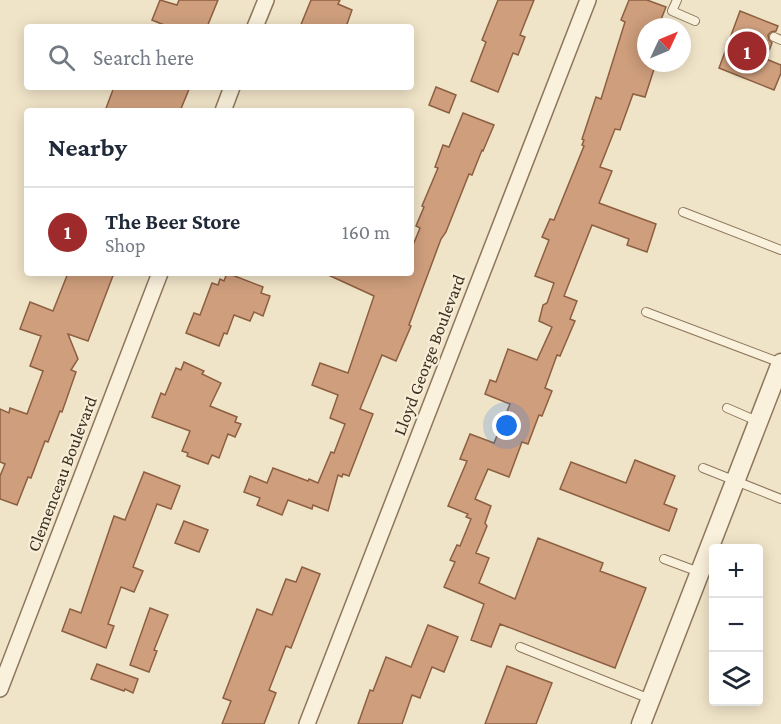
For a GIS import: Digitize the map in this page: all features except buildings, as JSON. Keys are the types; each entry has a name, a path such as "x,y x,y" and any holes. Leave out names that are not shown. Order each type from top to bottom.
{"street":[{"path":"256,24 266,0"},
{"name":"Lloyd George Boulevard","path":"307,724 588,0"},
{"path":"224,108 231,90"},
{"name":"Clemenceau Boulevard","path":"0,689 159,276"},
{"path":"642,724 781,363"}],"lane":[{"path":"677,0 672,11 694,21"},
{"path":"683,212 781,250"},
{"path":"646,312 781,363"},
{"path":"727,408 758,421"},
{"path":"704,468 781,499"},
{"path":"664,559 700,573"},
{"path":"520,647 651,699"}],"place":[{"name":"The Beer Store","path":"747,51"}]}
